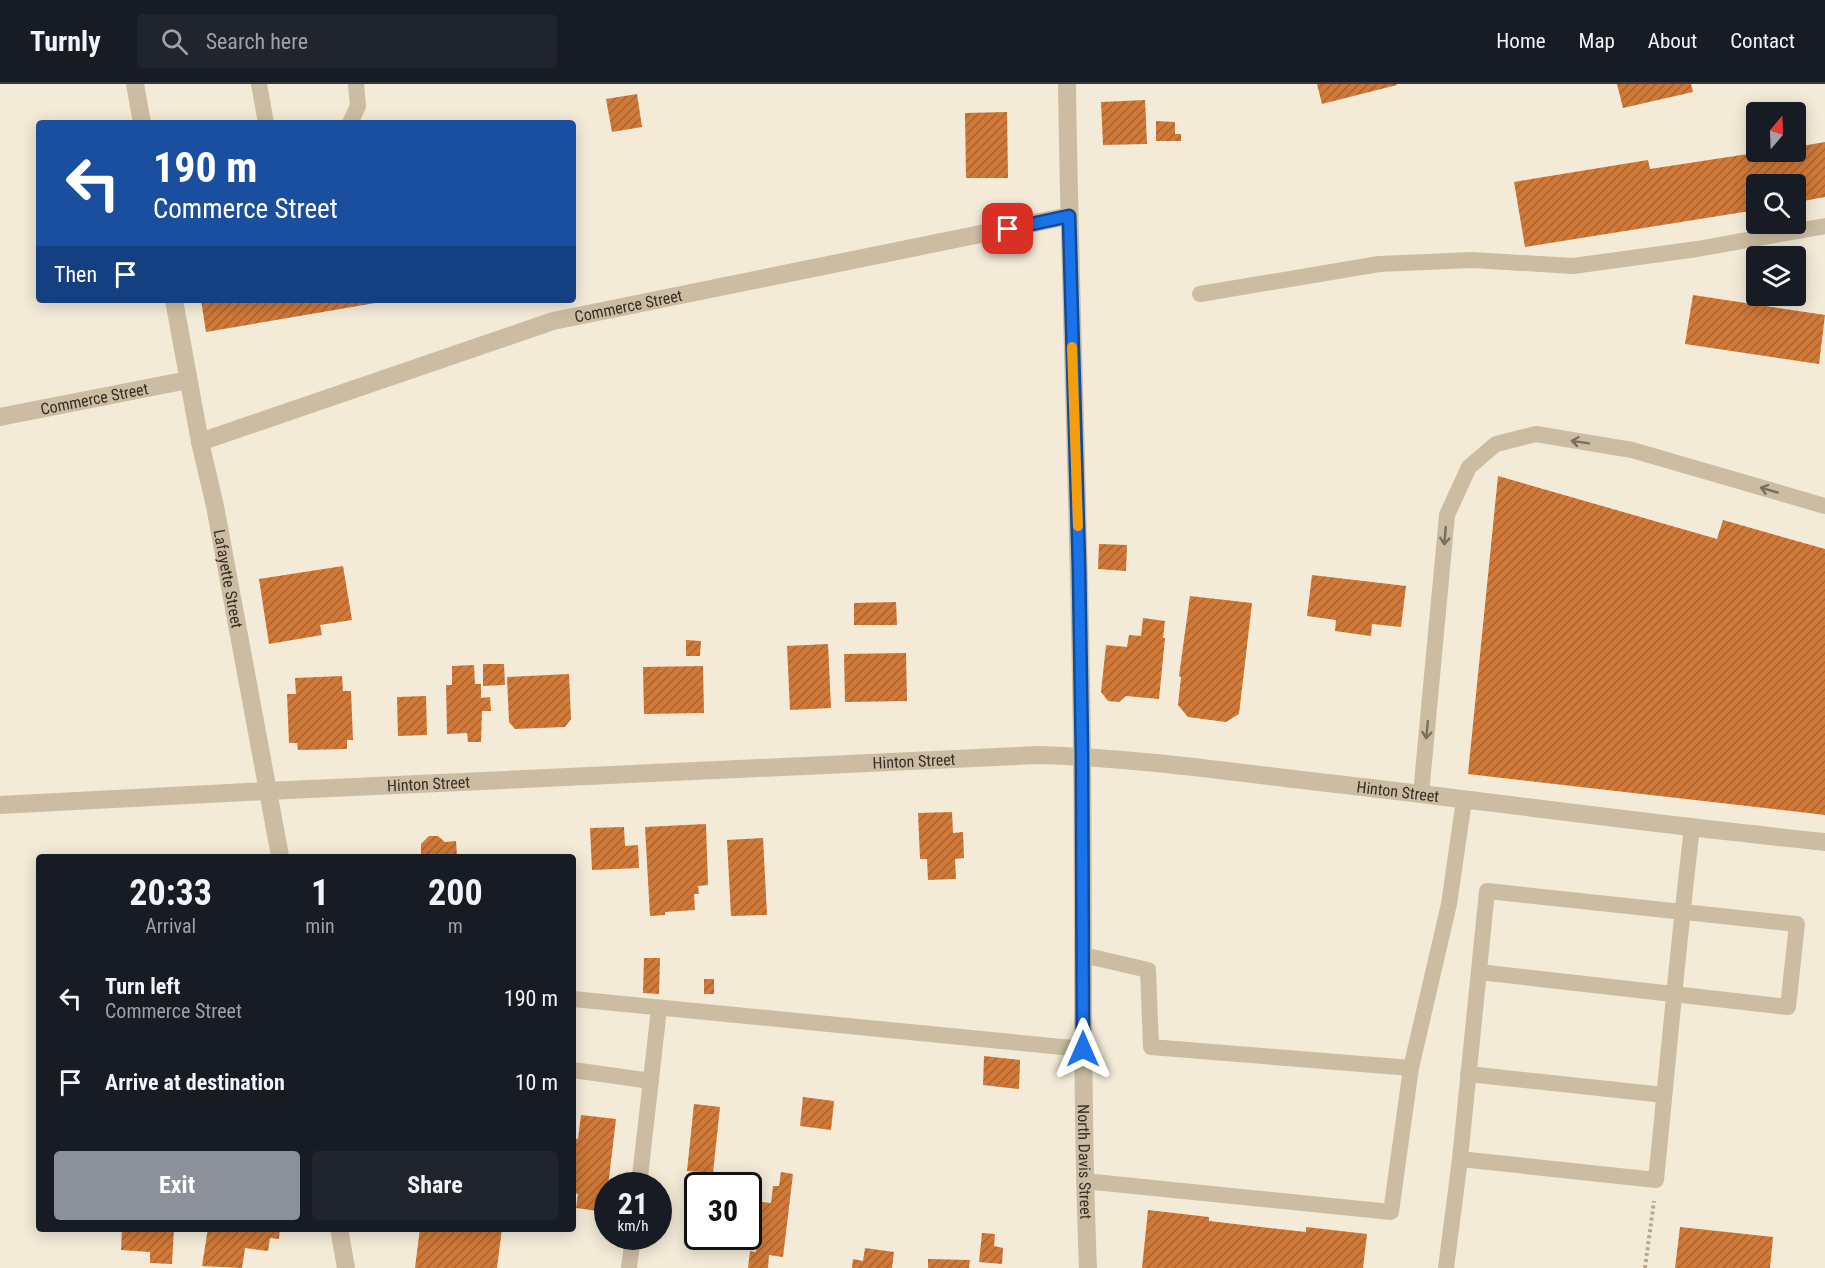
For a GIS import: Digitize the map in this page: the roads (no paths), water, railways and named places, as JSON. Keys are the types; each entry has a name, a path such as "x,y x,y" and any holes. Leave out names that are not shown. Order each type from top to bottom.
{"street":[{"path":"135,84 141,120"},
{"name":"North Davis Street","path":"1067,84 1079,567 1084,1181 1088,1268"},
{"name":"Commerce Street","path":"200,442 553,321 1069,216"},
{"name":"Lafayette Street","path":"175,303 280,854"},
{"name":"Commerce Street","path":"0,417 188,380"},
{"name":"Hinton Street","path":"0,805 1039,755 1169,764 1692,828 1825,842"},
{"path":"340,1232 346,1268"}],"lane":[{"path":"259,84 266,120"},
{"path":"351,120 358,106 357,84"},
{"path":"1200,294 1379,264 1405,262 1472,260 1573,266 1697,249 1825,226"},
{"path":"1420,794 1447,515 1468,467 1496,444 1536,434 1632,450 1825,506"},
{"path":"1084,1181 1391,1212 1411,1068 1449,904 1464,800"},
{"path":"1460,1159 1656,1180 1692,828"},
{"path":"1446,1268 1460,1159 1487,891 1797,924 1788,1007 1479,972"},
{"path":"1083,955 1148,970 1151,1047 1411,1068"},
{"path":"576,999 1083,1049"},
{"path":"640,1172 659,1009"},
{"path":"576,1070 651,1081"},
{"path":"1468,1074 1665,1095"},
{"path":"629,1268 631,1250"}]}
